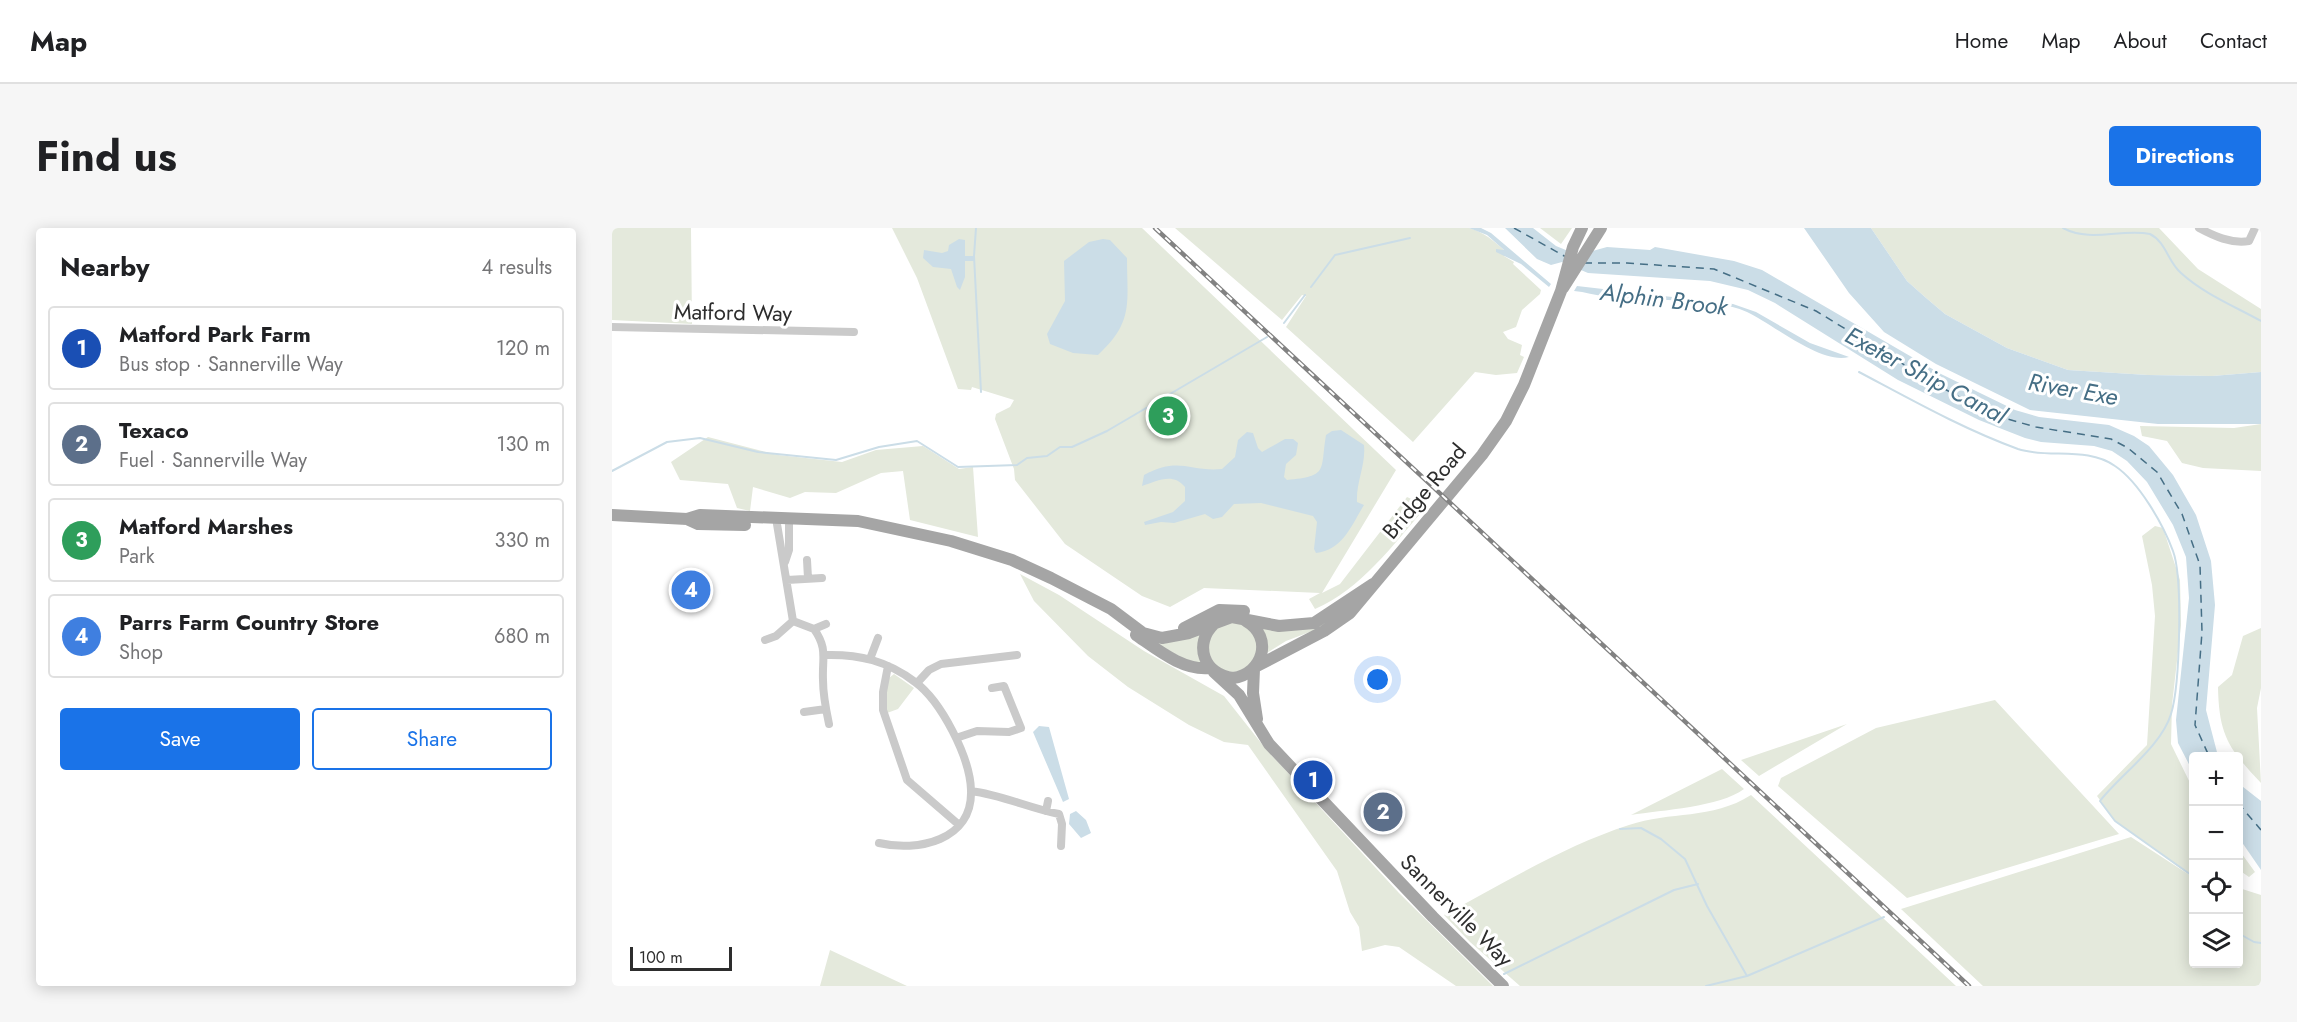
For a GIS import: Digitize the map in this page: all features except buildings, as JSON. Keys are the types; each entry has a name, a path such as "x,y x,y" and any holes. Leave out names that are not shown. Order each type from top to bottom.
{"main road":[{"name":"Bridge Road","path":"1573,267 1573,247 1582,228"},
{"name":"Bridge Road","path":"1256,668 1335,625 1362,601 1373,584 1482,455 1506,421 1573,267 1598,233"},
{"path":"612,515 687,519 698,524 789,522 858,530 880,527 919,533 999,555 1052,578 1146,630 1165,633 1227,609 1285,621 1326,615"},
{"path":"1129,622 1143,633 1162,638 1189,633 1232,618 1293,626 1314,623 1373,584"},
{"path":"1093,602 1107,615 1174,660 1233,678 1256,668"},
{"path":"1242,619 1254,627 1261,638 1263,650 1256,668 1253,700 1260,732"},
{"path":"1212,670 1203,656 1203,643 1208,629 1215,623"},
{"name":"Sannerville Way","path":"1212,670 1239,695 1260,732 1428,912 1503,986"}],"street":[{"path":"2199,228 2222,239 2239,242 2248,241 2255,228"},
{"name":"Matford Way","path":"612,327 854,332"},
{"path":"776,522 780,551 785,562 793,621"},
{"path":"785,562 789,550 789,522"},
{"path":"807,560 808,578"},
{"path":"787,580 822,578"},
{"path":"793,621 814,629 826,624"},
{"path":"765,640 776,636 793,621"},
{"path":"814,629 825,655 823,679 829,724"},
{"path":"870,659 878,638"},
{"path":"825,655 852,654 870,659 888,666 917,683 936,704 956,738 971,791 964,816 948,835 920,846 902,847 879,843"},
{"path":"917,683 930,670 941,664 1017,655"},
{"path":"888,666 883,692 883,710 907,780 958,824"},
{"path":"956,738 977,731 1023,732 1004,686 992,688"},
{"path":"804,712 826,709"},
{"path":"971,791 996,794 1034,809 1059,814 1062,824 1060,846"},
{"path":"1046,812 1048,801"}],"shaded area":[{"path":"612,228 691,228 692,324 612,320"},
{"path":"892,228 1142,228 1396,470 1322,593 1340,584 1407,497 1427,506 1376,564 1348,590 1315,609 1309,599 1320,593 1204,588 1170,607 1142,596 1065,544 1015,480 1014,469 995,419 996,414 1010,407 1014,400 972,387 971,390 958,389 917,278"},
{"path":"1175,228 1469,228 1488,237 1505,251 1504,256 1514,262 1513,264 1541,290 1540,294 1522,310 1516,327 1503,332 1508,339 1522,345 1520,355 1524,357 1517,373 1496,375 1475,372 1413,442 1286,327 1306,296 1302,295 1282,320"},
{"path":"1540,228 1572,228 1561,244"},
{"path":"1871,228 2159,228 2198,269 2261,309 2261,372 2212,376 2068,370 2007,348 1945,314 1925,297 1907,281"},
{"path":"2261,424 2261,471 2203,468 2182,463 2167,441 2142,436 2140,426 2234,428"},
{"path":"708,437 778,455 842,462 876,450 923,446 959,469 973,467 978,537 910,520 903,471 881,473 836,493 805,492 790,498 753,487 750,511 737,508 728,484 680,480 671,462"},
{"path":"2155,526 2163,528 2180,580 2181,625 2172,705 2171,744 2189,781 2189,875 2115,821 2097,796 2147,745 2155,616 2152,585 2142,536"},
{"path":"1020,574 1059,595 1144,651 1224,696 1265,748 1399,893 1493,986 1456,986 1399,947 1385,945 1362,951 1359,927 1350,912 1337,871 1248,745 1224,742 1189,725 1128,687 1088,656 1034,601"},
{"path":"1326,621 1328,625 1286,641 1267,653 1262,626"},
{"path":"1233,622 1251,629 1258,647 1251,665 1233,672 1215,665 1208,647 1215,629"},
{"path":"2261,628 2261,688 2257,708 2261,783 2243,763 2243,752 2235,752 2228,741 2219,704 2218,687 2232,675 2243,636"},
{"path":"1200,631 1200,664 1184,659 1154,642"},
{"path":"894,674 914,688 898,709 887,713 886,692 889,678"},
{"path":"1995,700 2119,834 1907,898 1778,786 1781,778 1876,728"},
{"path":"1847,724 1759,776 1741,760"},
{"path":"1722,769 1744,789 1734,795 1706,804 1631,815"},
{"path":"1751,795 1956,986 1520,986 1470,942 1444,915 1581,843 1644,821 1721,808"},
{"path":"2131,837 2189,875 2189,968 2243,968 2243,889 2261,895 2261,986 1983,986 1901,909"},
{"path":"2243,856 2255,872 2249,877 2243,873"},
{"path":"830,950 907,986 820,986"}],"water":[{"path":"1469,228 1481,228 1491,233 1551,284 1549,287 1521,264 1496,252 1496,249 1504,250 1487,235"},
{"name":"Exeter Ship Canal","path":"1505,228 1533,228 1556,246 1578,255 1607,247 1650,250 1655,247 1734,261 1762,270 1941,374 2015,410 2039,417 2109,425 2134,436 2149,446 2173,475 2196,515 2211,561 2215,605 2206,710 2217,752 2189,752 2189,764 2178,743 2176,720 2189,598 2186,557 2173,525 2147,482 2127,461 2112,451 2094,446 2041,442 1979,420 1898,380 1775,303 1748,290 1710,281 1588,273 1562,262 1551,265 1537,259"},
{"name":"River Exe","path":"1804,228 1871,228 1907,281 1945,314 2007,348 2068,370 2212,376 2261,372 2261,424 2158,424 2030,410 1936,364 1884,332 1849,293"},
{"path":"959,239 965,240 965,256 974,256 975,261 965,261 965,277 960,290 951,269 933,267 923,258 924,250 942,253 948,251 949,245"},
{"path":"1110,240 1127,258 1126,311 1118,332 1098,355 1073,353 1050,344 1047,334 1065,301 1064,261 1089,242"},
{"name":"Alphin Brook","path":"1577,286 1733,304 1756,312 1810,343 1849,357 1838,358 1825,355 1797,342 1747,312 1732,307 1696,301 1606,297 1574,291"},
{"path":"1341,430 1364,445 1364,460 1357,502 1364,505 1340,542 1325,551 1316,553 1314,549 1317,522 1313,516 1261,503 1234,504 1222,517 1213,519 1205,514 1174,523 1161,522 1145,525 1144,522 1173,512 1185,501 1185,487 1175,480 1159,480 1142,486 1144,475 1156,469 1175,466 1222,469 1235,457 1238,440 1247,432 1253,433 1258,448 1262,452 1285,439 1293,439 1298,443 1296,455 1286,464 1284,477 1287,480 1310,476 1320,470 1326,435 1332,431"},
{"path":"1039,726 1049,727 1069,799 1063,802 1033,732"},
{"path":"2243,787 2261,801 2261,870 2243,844"},
{"path":"1076,811 1086,820 1091,833 1081,838 1069,824 1070,814"}],"waterway":[{"path":"976,228 974,256 981,392"},
{"path":"2063,228 2095,235 2150,234 2160,242 2177,268 2190,280 2261,321"},
{"path":"1311,287 1335,255 1410,238"},
{"path":"1284,323 1305,295"},
{"path":"612,471 667,442 700,438 758,452 836,460 879,447 917,441 958,467 1017,465 1027,458 1047,456 1060,447 1072,447 1107,431 1267,337"},
{"path":"1859,372 1957,423 2018,449 2042,453 2080,454 2104,460 2115,466 2133,482 2157,516 2173,551 2178,584 2179,632 2174,700 2171,714 2159,738 2100,801 2115,821 2189,873"},
{"path":"1620,829 1641,828 1661,839 1685,859 1707,906 1747,976"},
{"path":"1504,974 1674,890 1698,884"},
{"path":"1706,986 1747,976 1884,917"},
{"path":"2243,936 2261,943"}],"ferry route":[{"path":"1514,228 1566,257"},
{"path":"1584,263 1627,263 1714,269 1816,311 1939,386 1993,415 2036,427 2111,439 2128,448 2157,472 2182,514 2200,565 2202,632 2195,725 2207,752"},
{"path":"2241,806 2261,830"}],"railway":[{"path":"1155,228 1969,986"}],"place":[{"name":"Matford Marshes","path":"1168,416"},
{"name":"Parrs Farm Country Store","path":"691,590"},
{"name":"Matford Park Farm","path":"1313,780"},
{"name":"Texaco","path":"1383,812"}]}
